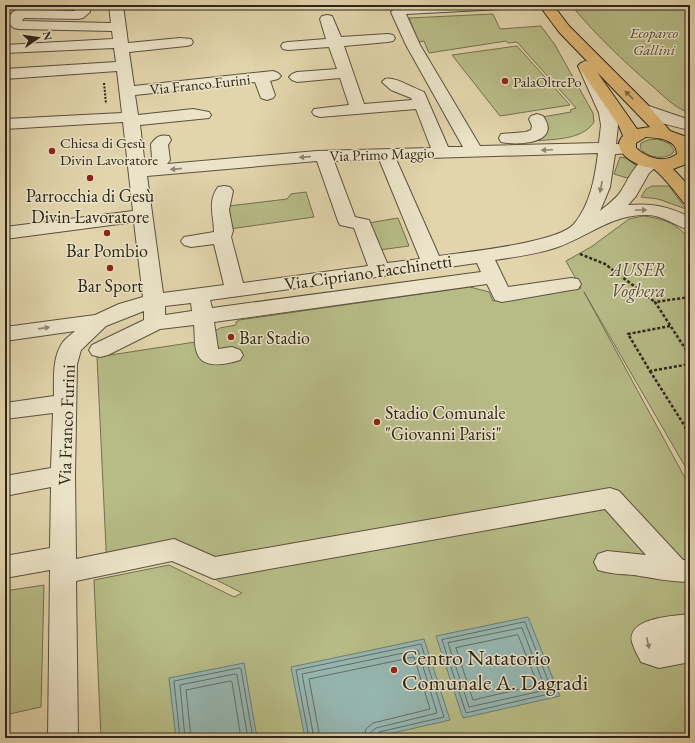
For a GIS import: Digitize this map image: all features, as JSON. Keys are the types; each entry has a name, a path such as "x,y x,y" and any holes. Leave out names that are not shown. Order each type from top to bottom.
{"main road":[{"path":"546,5 564,29 627,126 630,143 636,157 654,164 677,183 690,199"},
{"path":"564,29 667,135"},
{"path":"630,143 646,132 667,135 678,140 688,152 676,163 654,164"}],"street":[{"path":"26,15 78,15 83,12 82,5"},
{"name":"Via Franco Furini","path":"63,738 63,475 66,364 72,347 99,321 126,309 154,301 143,215 145,172 130,119 116,5"},
{"path":"502,5 401,10 398,12 413,45 472,145 532,136 539,133 541,129 541,125 537,119"},
{"path":"26,15 27,31 32,33 32,48"},
{"path":"26,15 122,49"},
{"path":"327,19 358,109"},
{"path":"288,46 388,38"},
{"path":"5,68 122,49 186,42"},
{"path":"5,49 122,49"},
{"path":"5,74 122,49"},
{"name":"Via Cipriano Facchinetti","path":"578,231 591,215 598,200 606,165 610,122 590,80 586,65"},
{"path":"157,113 185,110 188,107 193,67"},
{"path":"297,77 346,73"},
{"name":"Via Franco Furini","path":"127,91 267,77 267,95"},
{"path":"390,82 397,87 418,95 442,153"},
{"path":"320,112 422,104"},
{"path":"643,109 690,125"},
{"path":"5,124 130,119 193,114 203,115"},
{"path":"572,149 582,147 599,139 609,130"},
{"path":"145,172 161,160 159,144 162,140"},
{"name":"Via Primo Maggio","path":"145,172 324,156 442,153 472,145 572,149 607,148 630,143"},
{"path":"385,154 432,263"},
{"path":"324,156 347,221 362,224 380,271"},
{"name":"Via Cipriano Facchinetti","path":"606,216 627,196 642,170 654,164"},
{"path":"224,190 220,210 224,231 222,237 235,290"},
{"name":"Via Cipriano Facchinetti","path":"154,301 483,256 551,243 606,216 634,209 655,210 672,214 690,224"},
{"path":"5,233 143,215"},
{"path":"191,242 222,237"},
{"path":"483,256 502,295 571,284"},
{"path":"100,350 155,323 493,277"},
{"path":"200,295 208,354 214,357 232,356"},
{"path":"154,301 155,323"},
{"path":"5,334 99,321"},
{"path":"5,411 65,403"},
{"path":"5,486 63,475"},
{"path":"5,567 64,565 174,550 214,568 610,498 684,571"},
{"path":"607,562 684,571"},
{"path":"690,626 654,631 646,637 646,642 651,653 659,655 690,649"}],"path":[{"path":"580,254 606,264 655,302 690,356"},
{"path":"655,302 690,297"},
{"path":"670,326 628,334 690,435"},
{"path":"650,372 690,364"}],"green space":[{"name":"Ecoparco Gallini","path":"571,5 690,5 690,113 684,111 669,101 630,66 599,36"},
{"path":"493,14 500,29 541,26 555,45 593,113 594,122 589,128 568,138 535,141 541,138 548,130 548,126 542,117 571,112 570,110 576,108 517,42 508,43 506,41 429,53 424,41 418,42 409,18"},
{"name":"PalaOltrePo","path":"517,46 570,105 500,116 452,55"},
{"path":"658,139 670,144 674,150 673,153 665,157 655,157 647,154 640,148 641,143 648,140"},
{"path":"620,157 626,158 638,167 627,178 614,174"},
{"path":"652,186 669,186 686,209 658,199 641,197 646,189"},
{"path":"306,192 314,217 230,229 227,207 229,206 287,199 291,194"},
{"name":"AUSER Voghera","path":"643,216 664,220 674,225 690,239 690,475 584,292 690,487 690,738 101,738 94,580 169,565 234,597 242,593 176,559 107,569 97,357 215,339 215,331 220,328 236,325 236,322 239,320 470,287 489,292 493,301 581,288 566,261 591,247 629,219"},
{"path":"398,218 409,246 379,250 368,223"},
{"path":"44,585 41,707 5,715 5,591"}],"water":[{"path":"528,617 560,696 463,718 436,636"},
{"path":"424,639 450,720 371,738 305,738 291,667"},
{"path":"244,663 257,738 176,738 169,678"}],"place":[{"name":"PalaOltrePo","path":"505,81"},
{"name":"Chiesa di Gesù Divin Lavoratore","path":"52,151"},
{"name":"Parrocchia di Gesù Divin Lavoratore","path":"90,178"},
{"name":"Bar Pombio","path":"107,233"},
{"name":"Bar Sport","path":"110,268"},
{"name":"Bar Stadio","path":"231,337"},
{"name":"Stadio Comunale \"Giovanni Parisi\"","path":"377,422"},
{"name":"Centro Natatorio Comunale A. Dagradi","path":"394,670"}]}
